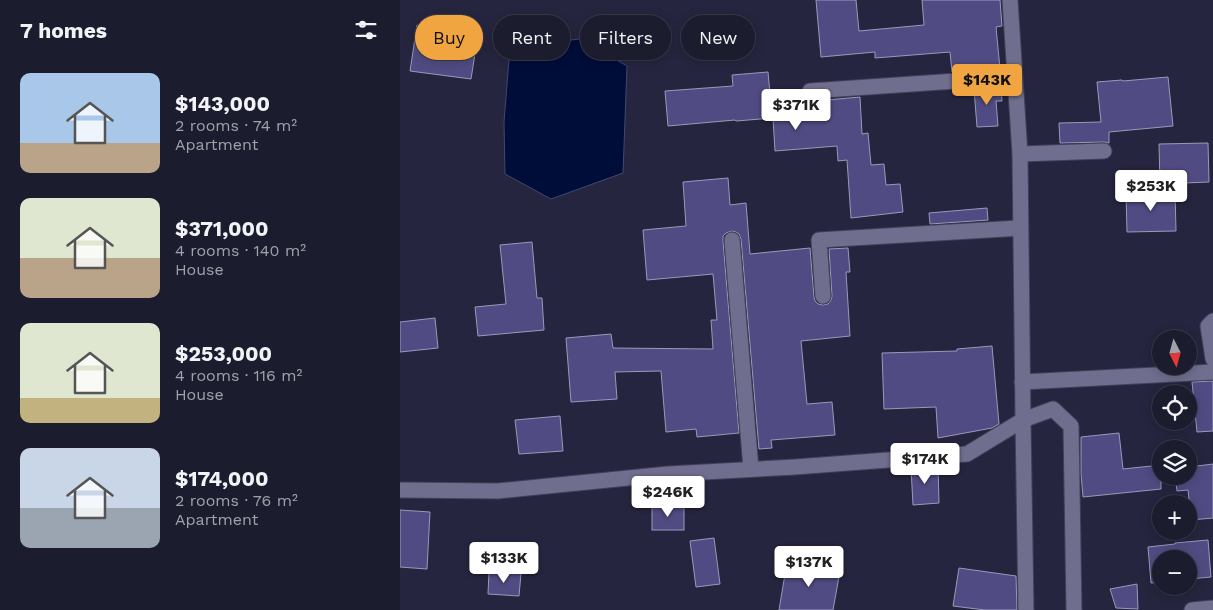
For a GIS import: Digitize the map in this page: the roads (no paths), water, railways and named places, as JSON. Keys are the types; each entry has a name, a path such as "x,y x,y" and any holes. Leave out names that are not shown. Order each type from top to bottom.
{"street":[{"path":"1010,0 1020,154 1026,610"},
{"path":"810,91 1014,77"},
{"path":"1020,154 1104,151"},
{"path":"823,296 818,240 1020,228"},
{"path":"732,240 751,469"},
{"path":"1213,321 1208,326 1213,359"},
{"path":"1022,382 1213,372"},
{"path":"400,490 498,491 668,474 968,454 1023,420 1053,409 1071,426 1074,610"},
{"path":"1192,610 1212,608 1212,610"}],"water":[{"path":"580,39 580,60 617,60 627,66 623,173 551,199 505,174 504,122 509,60 570,60 570,40"}]}
